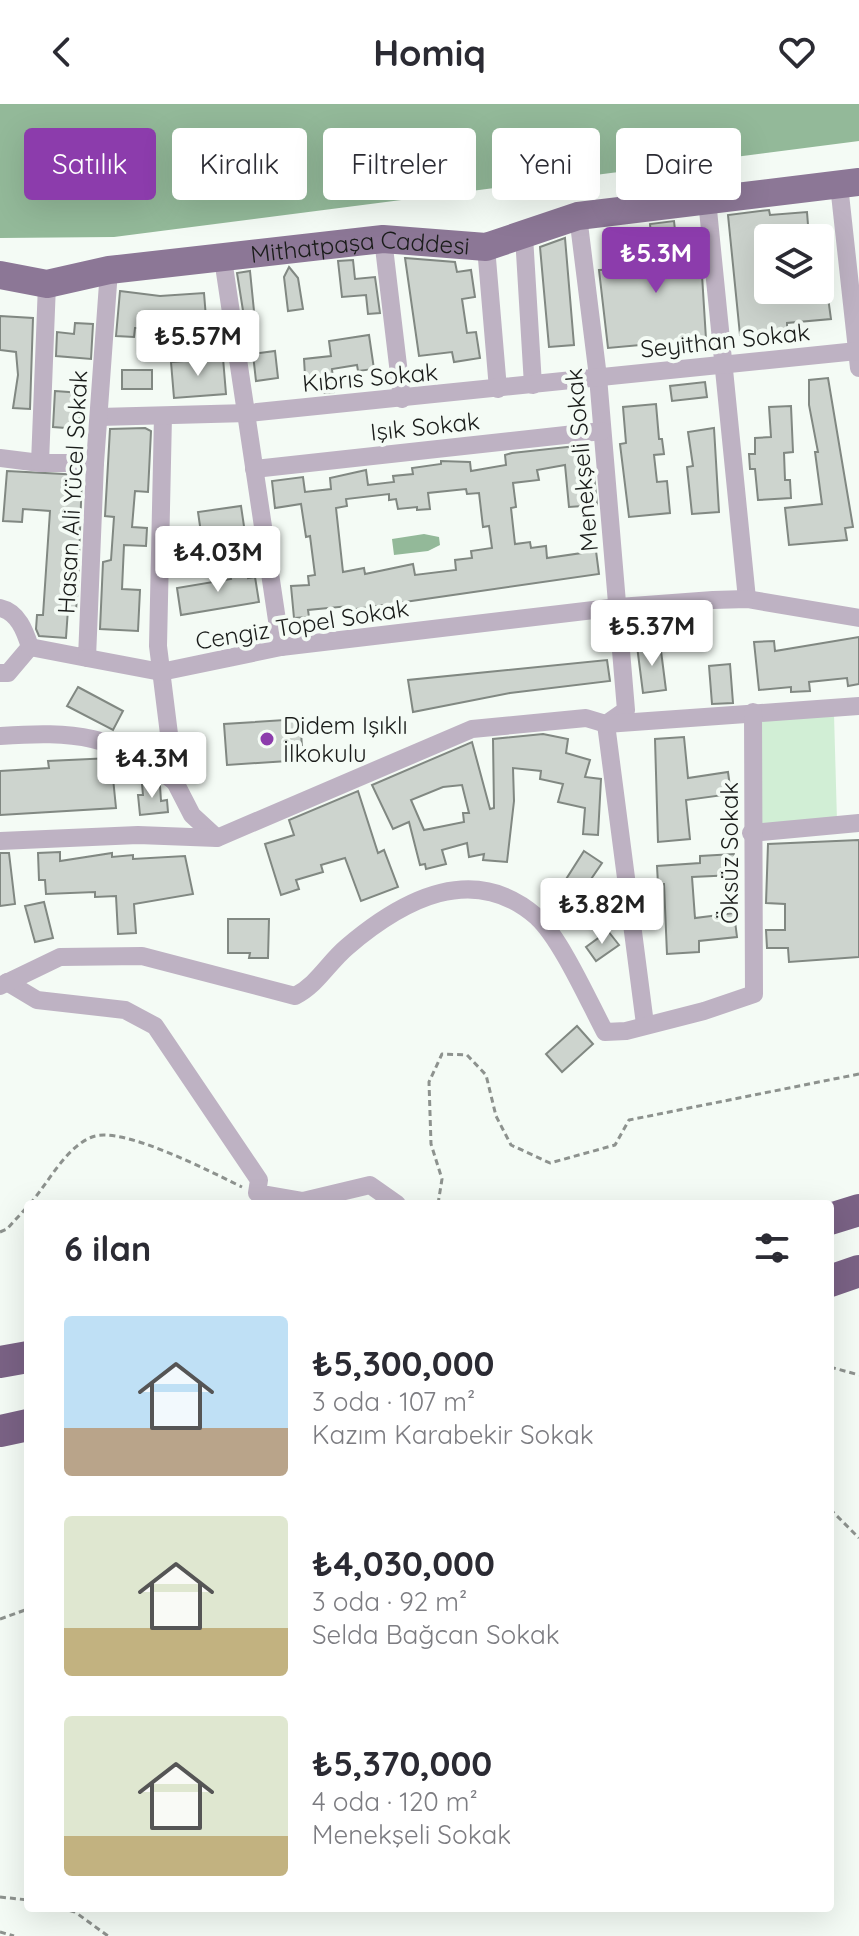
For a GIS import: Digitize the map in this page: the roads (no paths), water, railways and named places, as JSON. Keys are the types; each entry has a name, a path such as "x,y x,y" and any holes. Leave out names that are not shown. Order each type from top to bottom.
{"highway":[{"path":"834,1218 859,1210"},
{"path":"834,1280 859,1271"},
{"path":"0,1362 24,1358"},
{"path":"0,1431 24,1426"}],"main road":[{"name":"Mithatpaşa Caddesi","path":"741,196 849,184"},
{"name":"Mithatpaşa Caddesi","path":"0,275 47,284 109,270 383,239 486,247 578,216 707,200"}],"street":[{"path":"849,184 858,359"},
{"path":"707,200 747,599"},
{"name":"Menekşeli Sokak","path":"578,216 598,377 626,710 606,724"},
{"path":"524,236 533,385"},
{"path":"383,239 402,399"},
{"path":"486,247 498,389"},
{"path":"223,259 281,647"},
{"name":"Hasan Ali Yücel Sokak","path":"87,658 95,463 109,270"},
{"path":"40,463 47,284"},
{"name":"Seyithan Sokak","path":"598,377 722,364 858,359"},
{"name":"Kıbrıs Sokak","path":"99,417 248,413 598,377"},
{"path":"163,416 158,646 175,782 192,815 217,838"},
{"name":"Işık Sokak","path":"254,469 602,431"},
{"path":"0,458 40,463 95,463"},
{"name":"Cengiz Topel Sokak","path":"87,658 161,672 281,647 619,607 747,599 859,618"},
{"path":"0,608 9,610 23,627 30,647"},
{"path":"30,647 87,658"},
{"path":"0,673 8,673 30,647"},
{"path":"0,841 138,835 217,838 472,729 586,718 606,724 859,706"},
{"name":"Öksüz Sokak","path":"645,1024 704,1011 754,994 751,833 753,712"},
{"path":"4,984 60,957 142,956 295,996 310,988 346,948 398,910 441,890 474,888 508,898 538,918 605,1032 626,1031 645,1024 606,724"},
{"path":"0,736 58,732 104,741 149,761 175,782"},
{"path":"751,833 859,823"},
{"path":"4,984 37,1000 125,1010 155,1026 259,1180 257,1193 297,1200"},
{"path":"307,1200 370,1185 391,1200"}],"place":[{"name":"Didem Işıklı İlkokulu","path":"267,739"}]}
